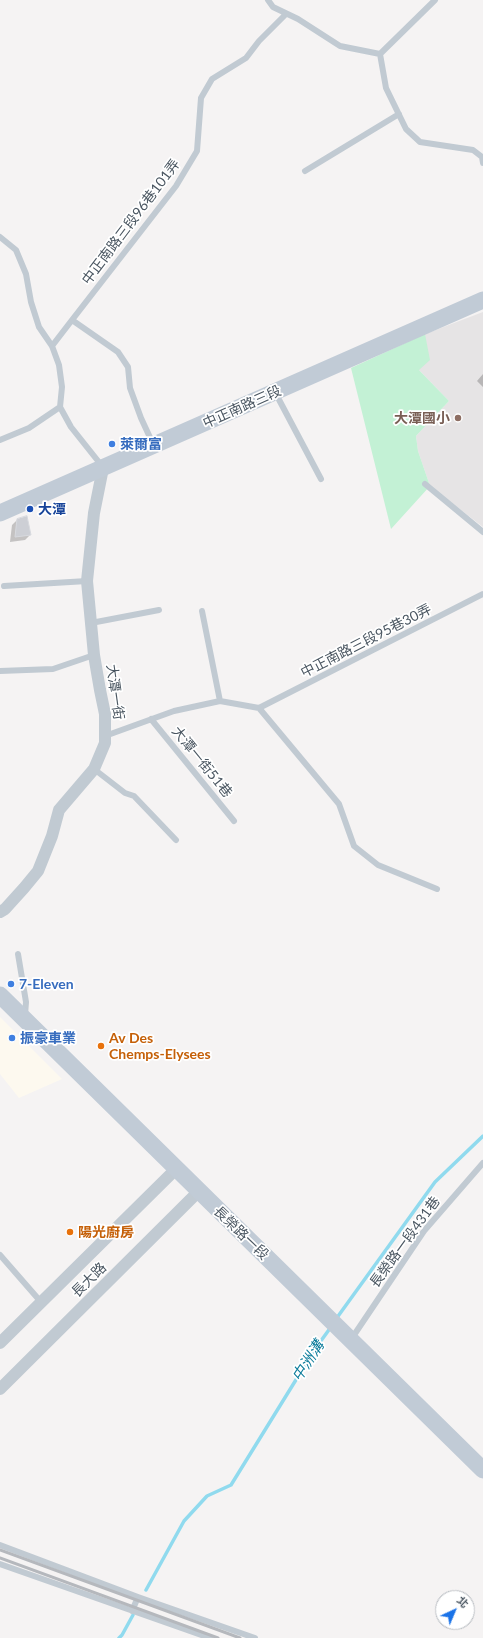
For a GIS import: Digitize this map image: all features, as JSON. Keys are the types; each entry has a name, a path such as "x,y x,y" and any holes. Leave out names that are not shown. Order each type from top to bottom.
{"street":[{"name":"中正南路三段","path":"0,513 483,300"},
{"name":"大潭一街","path":"0,912 24,888 38,871 52,836 59,810 94,769 104,743 105,714 94,655 87,581 94,513 103,468"},
{"name":"長榮路一段","path":"0,995 483,1470"},
{"name":"長大路","path":"0,1342 176,1169"},
{"name":"長大路","path":"0,1389 199,1191"}],"lane":[{"path":"268,0 273,7 298,19 340,46 380,54"},
{"path":"380,54 435,0"},
{"name":"中正南路三段96巷101弄","path":"52,346 176,186 197,151 201,98 212,79 246,58 258,41 286,14"},
{"path":"380,54 386,88 406,129 420,142 473,150 482,157 483,163"},
{"path":"306,171 399,114"},
{"path":"0,237 16,250 26,274 31,302 39,326 52,346 59,365 62,387 60,407 71,427 103,468"},
{"path":"72,320 118,352 128,367 130,388 141,418 154,445"},
{"path":"275,392 321,479"},
{"path":"0,440 29,428 60,407"},
{"path":"425,484 483,532"},
{"path":"4,586 87,581"},
{"name":"中正南路三段95巷30弄","path":"259,708 483,594"},
{"path":"92,623 159,610"},
{"path":"202,611 220,701"},
{"path":"0,671 53,669 94,655"},
{"name":"大潭一街51巷","path":"105,736 174,711 220,701 259,708"},
{"path":"259,708 339,804 354,846 378,865 437,889"},
{"name":"大潭一街51巷","path":"150,719 234,821"},
{"path":"94,769 125,793 134,796 176,840"},
{"path":"18,954 26,1002 24,1018"},
{"name":"長榮路一段431巷","path":"351,1340 424,1231 483,1163"},
{"path":"0,1255 41,1302"},
{"path":"0,1545 138,1597 255,1638"},
{"path":"0,1564 210,1638"},
{"path":"132,1611 138,1597"}],"shaded area":[{"name":"大潭國小","path":"483,312 483,527 430,486 418,451 416,436 449,401 418,369 425,334"},
{"path":"0,1017 62,1079 19,1098 0,1074"}],"green space":[{"path":"425,334 430,360 419,370 449,401 416,436 418,451 430,486 391,529 351,368"}],"building":[{"path":"27,516 31,535 15,537 17,519"}],"waterway":[{"name":"中洲溝","path":"336,1319 435,1182 483,1136"},
{"name":"中洲溝","path":"146,1590 184,1521 207,1496 231,1485 315,1349 331,1327"},
{"name":"中洲溝","path":"119,1638 133,1615"}],"railway":[{"path":"0,1550 240,1638"},
{"path":"0,1558 218,1638"}],"place":[{"name":"大潭國小","path":"458,418"},
{"name":"萊爾富","path":"112,444"},
{"name":"大潭","path":"30,509"},
{"name":"7-Eleven","path":"11,984"},
{"name":"振豪車業","path":"12,1038"},
{"name":"Av Des Chemps-Elysees","path":"101,1046"},
{"name":"陽光廚房","path":"70,1232"}]}
